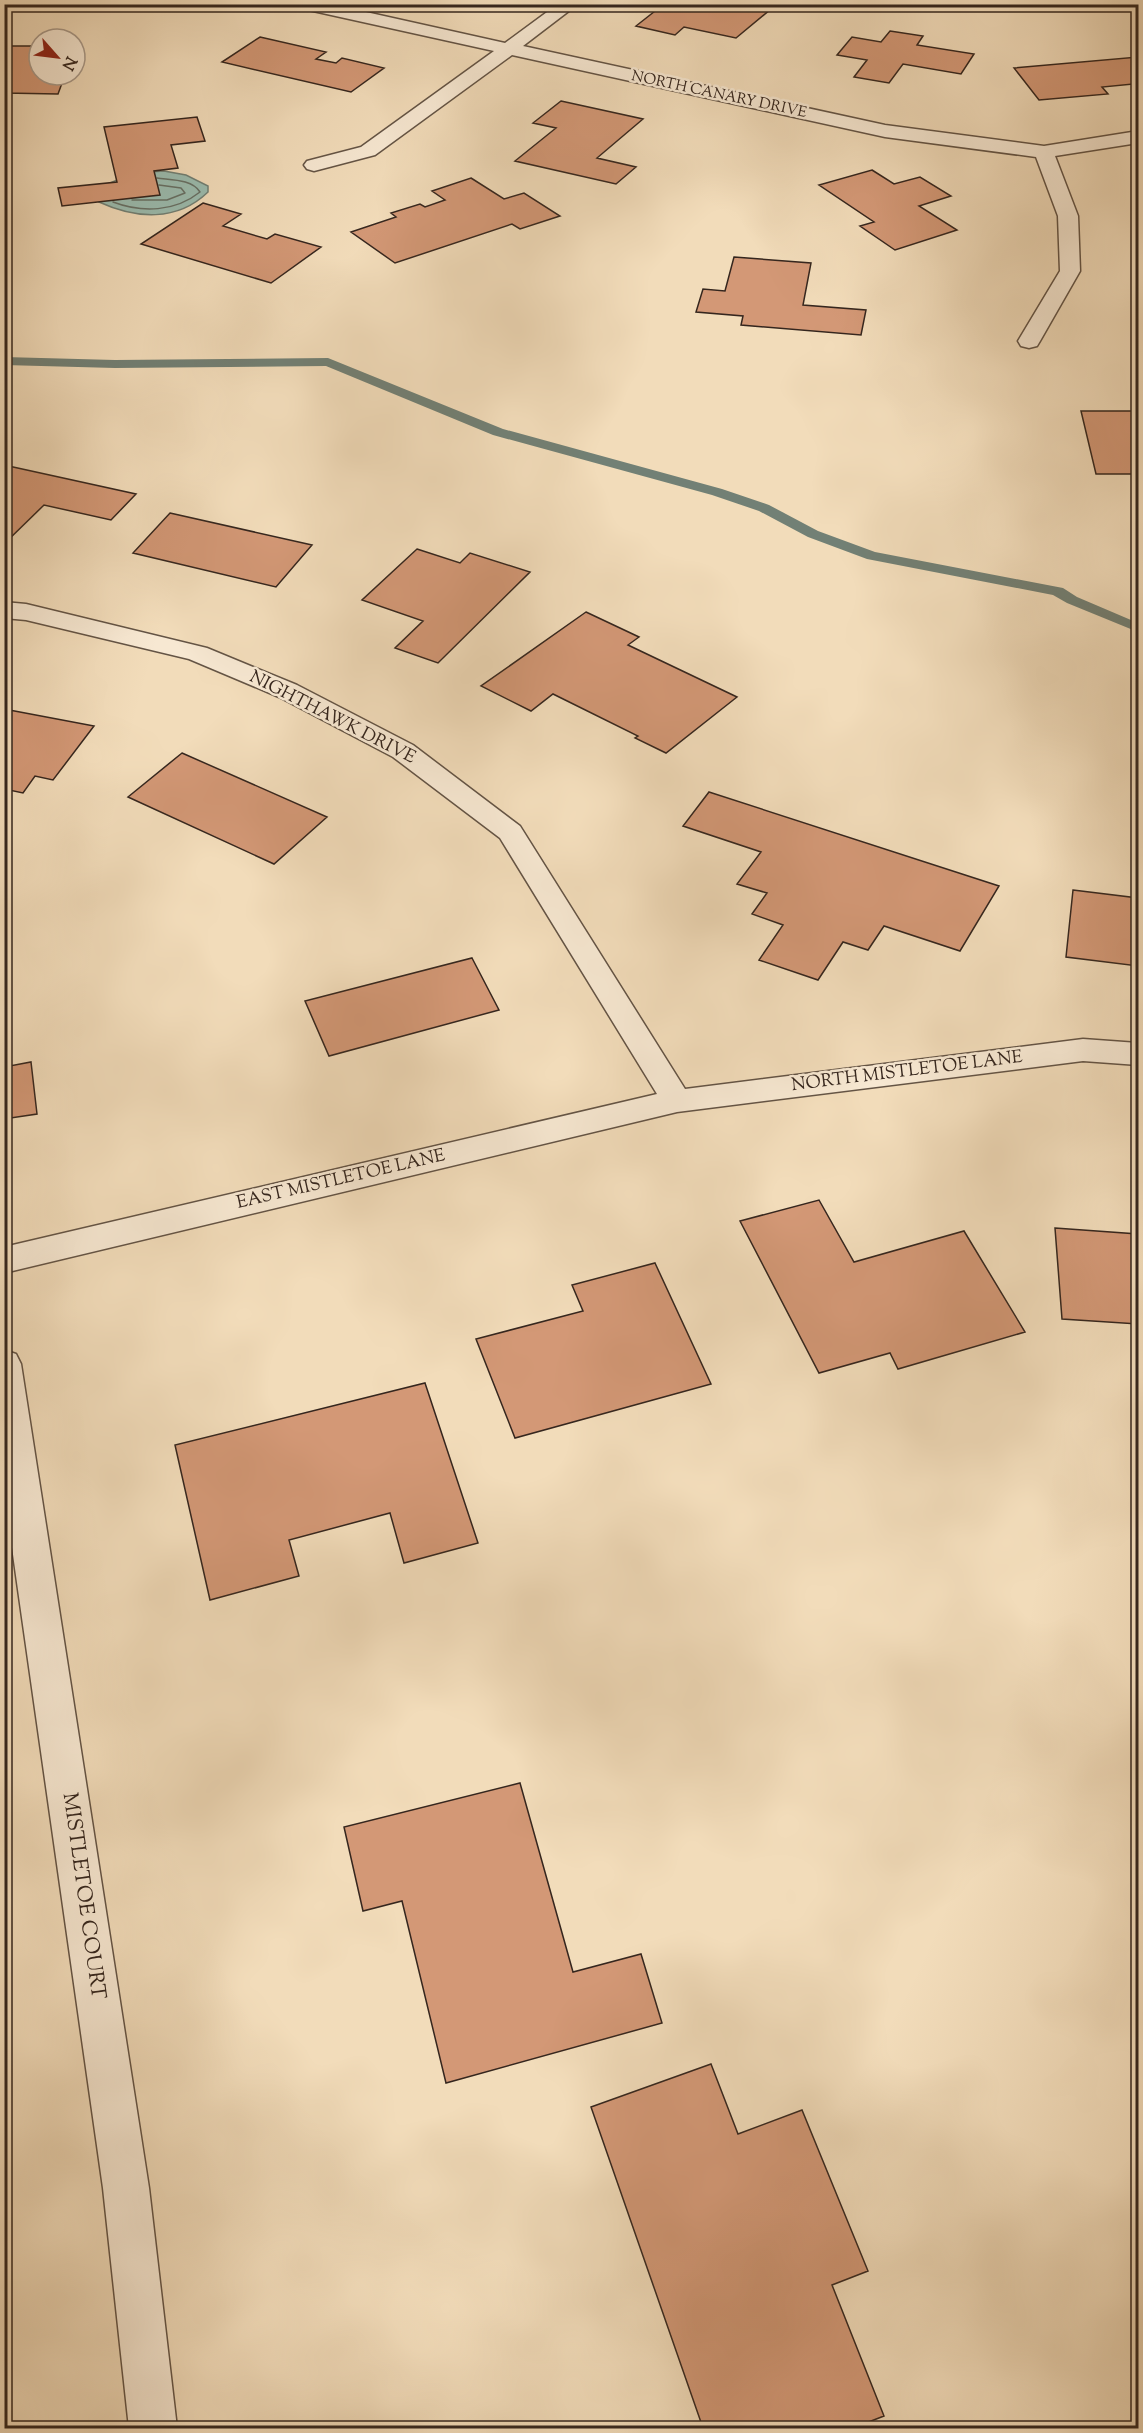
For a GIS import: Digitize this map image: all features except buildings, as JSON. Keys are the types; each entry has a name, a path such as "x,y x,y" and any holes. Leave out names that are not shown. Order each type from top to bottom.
{"street":[{"name":"NORTH CANARY DRIVE","path":"303,4 885,131 1044,152 1138,137"},
{"path":"315,165 368,151 570,4"},
{"path":"1029,341 1070,271 1068,216 1044,152"},
{"name":"NIGHTHAWK DRIVE","path":"4,610 26,612 198,653 288,691 403,751 510,832 676,1101"},
{"name":"NORTH MISTLETOE LANE","path":"676,1101 1083,1050 1138,1054"},
{"name":"EAST MISTLETOE LANE","path":"4,1260 676,1101"},
{"name":"MISTLETOE COURT","path":"4,1364 126,2188 153,2428"}],"water":[{"path":"164,171 186,175 208,186 208,192 183,209 156,215 127,212 99,202 105,185 134,173"}],"waterway":[{"path":"4,361 115,364 328,362 498,432 717,492 764,508 813,534 872,556 1058,591 1072,600 1138,628"}]}
